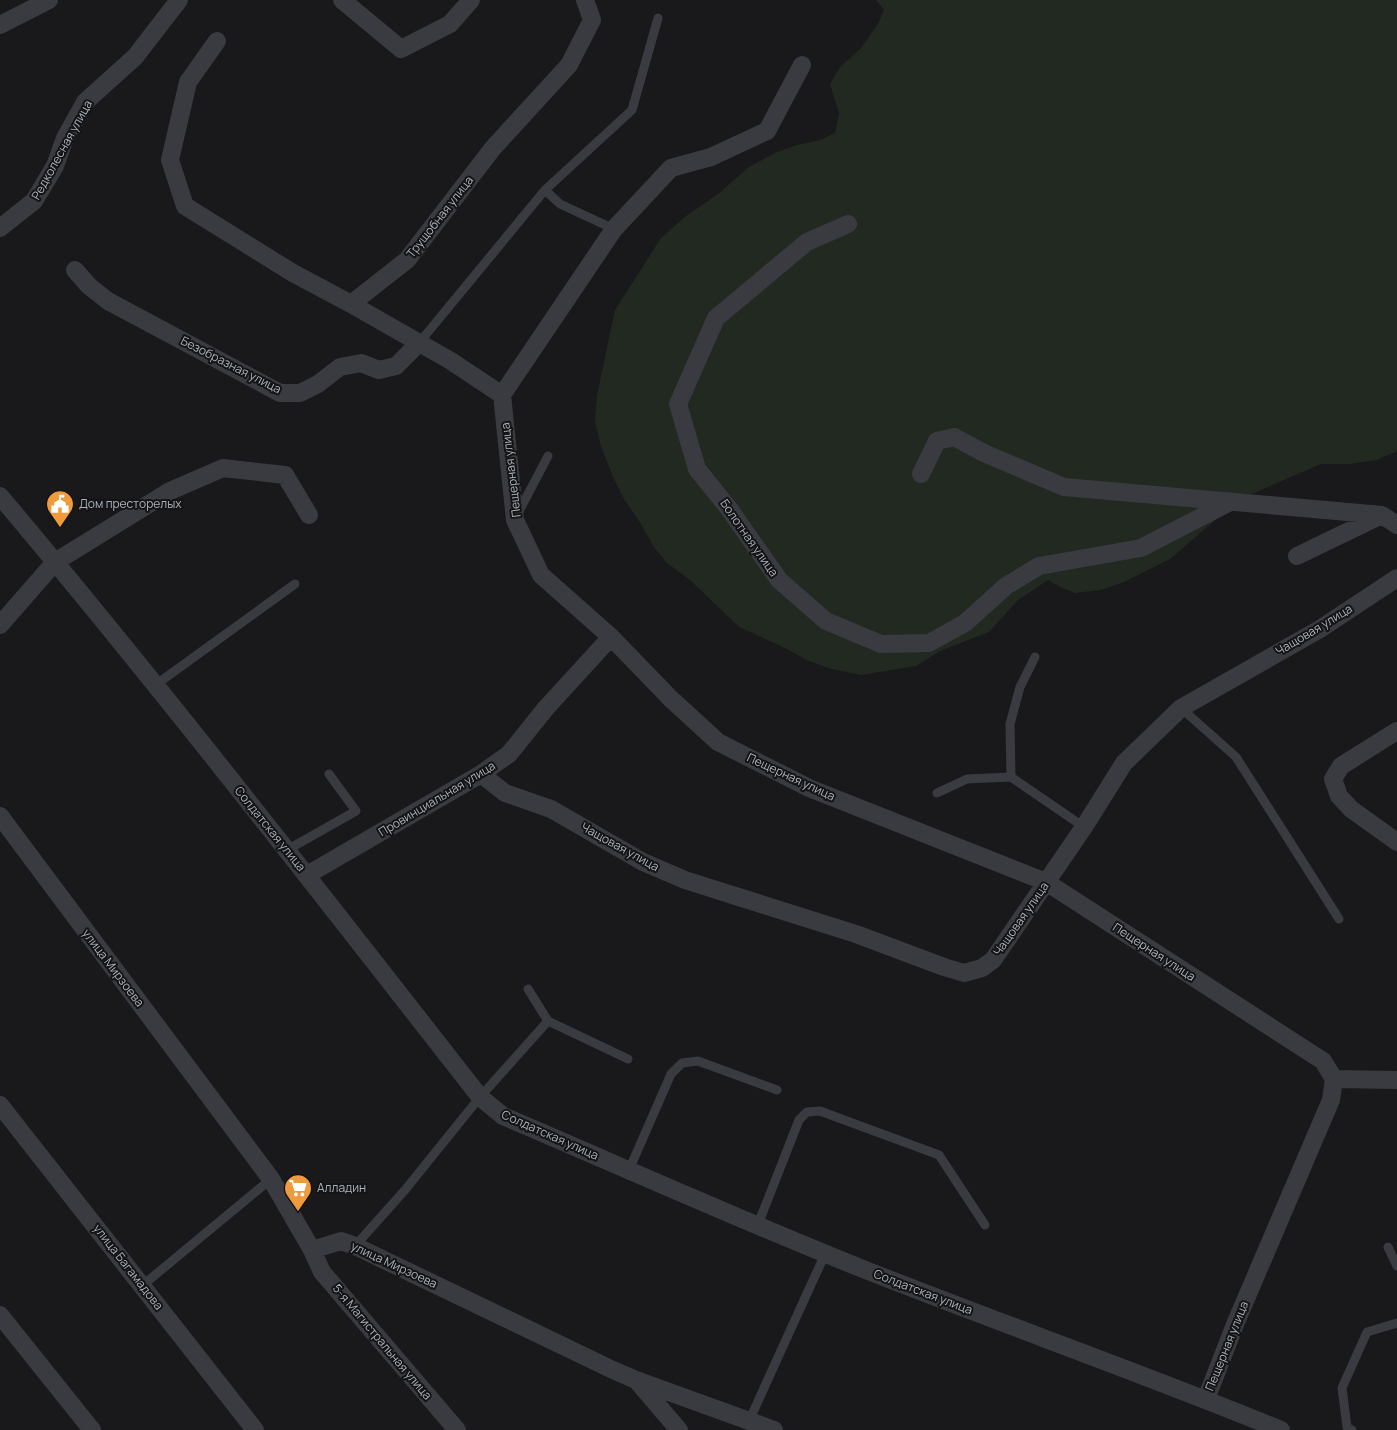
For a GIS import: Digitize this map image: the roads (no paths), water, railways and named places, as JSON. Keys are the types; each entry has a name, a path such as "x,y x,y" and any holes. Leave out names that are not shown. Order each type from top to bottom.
{"street":[{"path":"0,25 48,0"},
{"name":"Редколесная улица","path":"0,228 34,201 55,166 65,138 85,102 135,57 178,0"},
{"path":"342,0 401,50 450,24 471,0"},
{"name":"Трущобная улица","path":"351,304 407,260 493,148 569,65 592,20 585,0"},
{"path":"217,41 188,82 170,160 185,206 293,273 452,361 502,395 614,229 671,168 711,157 767,131 802,65"},
{"name":"Болотная улица","path":"848,224 807,242 716,318 678,404 697,469 730,510 779,580 826,621 881,644 929,643 965,623 1006,586 1039,566 1141,548 1230,502"},
{"name":"Безобразная улица","path":"76,270 89,286 108,301 280,393 300,393 318,384 340,367 361,363 379,370 396,366 419,343"},
{"name":"Пещерная улица","path":"502,395 515,520 541,575 611,637 671,699 718,742 810,788 1046,882 1323,1061 1334,1079 1331,1100 1236,1322 1206,1399"},
{"path":"921,474 937,442 954,436 984,453 1064,487 1382,515 1397,525"},
{"path":"0,625 55,562 170,491 223,468 285,475 309,515"},
{"name":"Солдатская улица","path":"0,496 287,850 480,1096 503,1116 757,1227 1206,1399 1281,1430"},
{"path":"1297,556 1382,515"},
{"name":"Чащовая улица","path":"481,774 505,793 551,809 643,862 685,880 856,934 964,973 982,968 993,960 1084,827 1124,763 1181,708 1320,629 1397,578"},
{"name":"Провинциальная улица","path":"307,875 481,774 509,754 546,708 611,637"},
{"path":"1397,731 1341,766 1333,779 1339,796 1350,809 1397,842"},
{"name":"улица Мирзоева","path":"0,816 271,1179 312,1250 341,1241 355,1246 636,1380 774,1430"},
{"path":"1334,1079 1397,1080"},
{"name":"улица Багамадова","path":"0,1105 255,1430"},
{"name":"5-я Магистральная улица","path":"312,1250 322,1272 456,1430"},
{"path":"0,1315 92,1430"},
{"path":"636,1380 679,1430"}],"lane":[{"path":"419,343 545,190 632,110 658,18"},
{"path":"545,190 560,204 614,229"},
{"path":"515,520 548,456"},
{"path":"154,686 295,584"},
{"path":"1011,777 1010,724 1020,687 1035,657"},
{"path":"1181,708 1236,757 1339,919"},
{"path":"287,850 356,811 329,774"},
{"path":"937,793 967,779 1011,777 1084,827"},
{"path":"528,989 548,1021 628,1059"},
{"path":"355,1246 405,1190 480,1096 548,1021"},
{"path":"629,1170 670,1074 682,1063 698,1061 777,1090"},
{"path":"757,1227 799,1120 807,1112 820,1111 939,1156 986,1225"},
{"path":"143,1285 271,1179"},
{"path":"1388,1247 1397,1266"},
{"path":"749,1421 825,1254"},
{"path":"1352,1430 1347,1427 1342,1388 1367,1332 1397,1323"}],"place":[{"name":"Дом престорелых","path":"60,528"},
{"name":"Алладин","path":"298,1212"}]}
